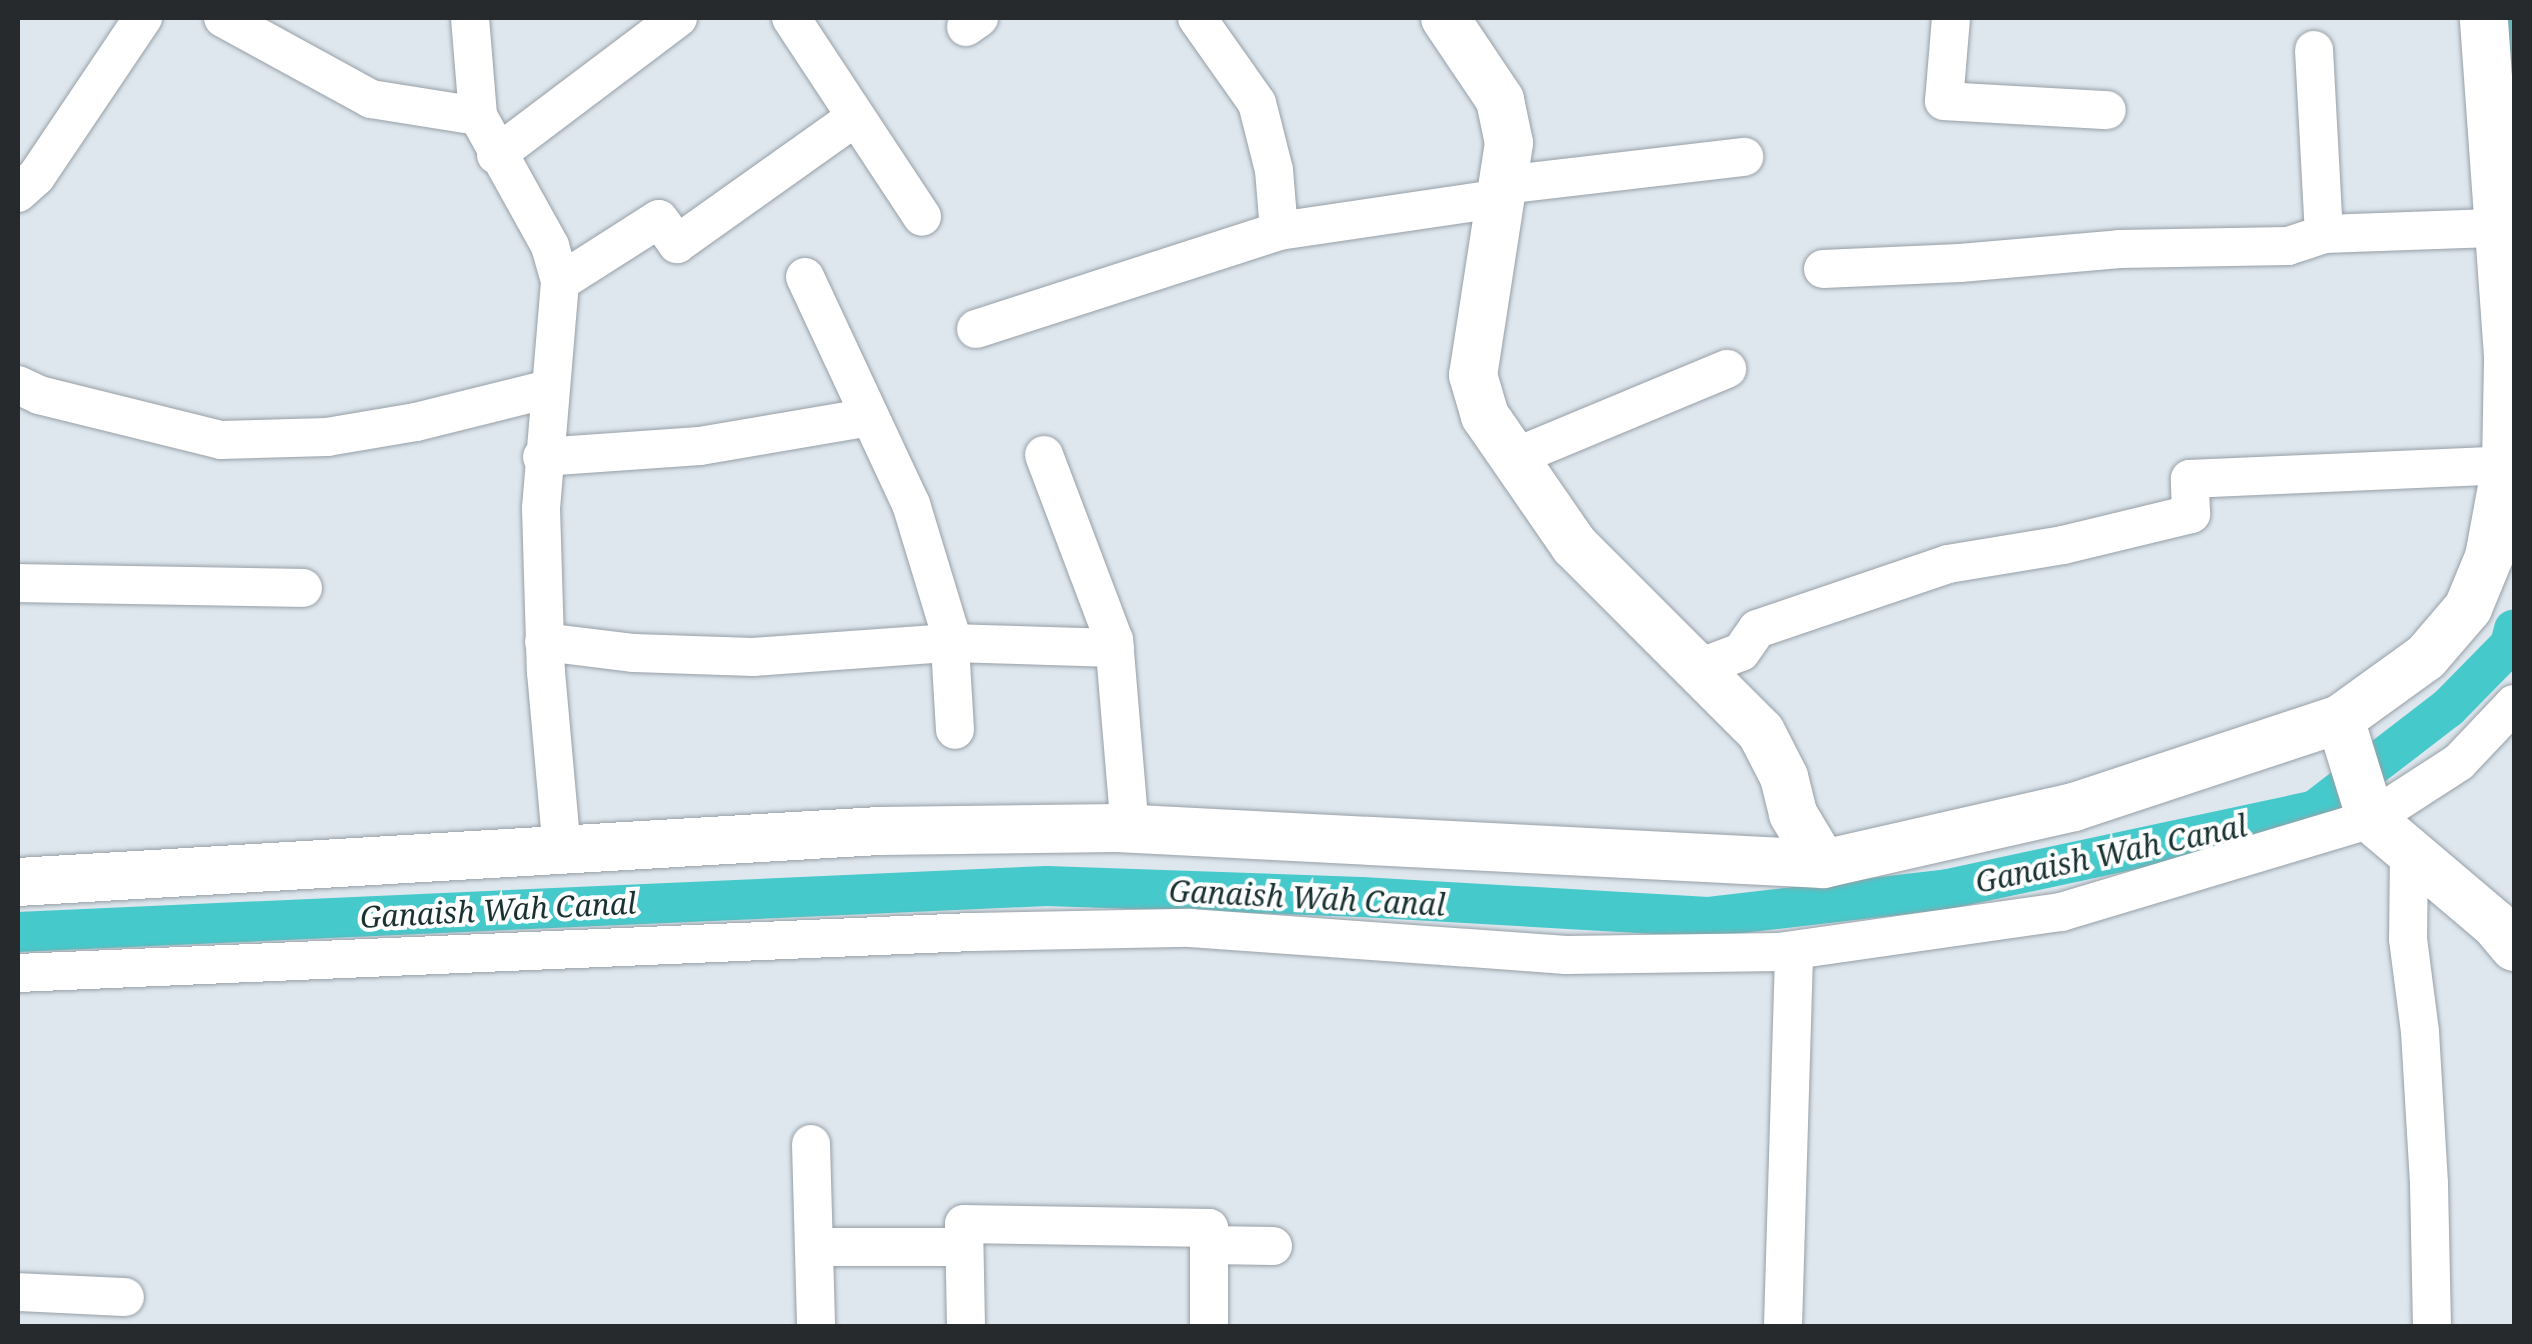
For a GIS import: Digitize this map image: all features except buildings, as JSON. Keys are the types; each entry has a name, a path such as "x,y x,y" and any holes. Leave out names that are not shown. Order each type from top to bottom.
{"street":[{"path":"18,194 36,177 143,18"},
{"path":"223,18 371,99 478,116"},
{"path":"470,18 478,116 496,156 550,246 560,282 560,320 542,456 544,642 562,850"},
{"path":"496,156 678,18"},
{"path":"791,18 922,217"},
{"path":"1197,18 1257,102 1274,170 1279,231"},
{"path":"1445,18 1500,100 1509,143 1472,375 1485,416 1574,544 1761,732 1784,777 1793,814 1824,864"},
{"path":"1951,18 1944,101 2108,110"},
{"path":"18,882 879,831 1130,829 1824,864 2074,807 2340,719 2426,657 2468,608 2490,557 2506,465 2508,356 2484,18"},
{"path":"2314,50 2324,234"},
{"path":"560,282 660,219 676,244 856,117"},
{"path":"976,328 1279,231 1503,191 1744,157"},
{"path":"1823,269 1960,263 2118,248 2288,246 2324,234 2500,228"},
{"path":"804,277 911,504 950,643 955,730"},
{"path":"1513,458 1727,369"},
{"path":"18,385 131,420 221,440 327,437 416,422 548,388"},
{"path":"542,456 700,446 869,417"},
{"path":"1044,455 1114,648 1130,829"},
{"path":"1696,669 1741,652 1757,629 1948,564 2062,545 2190,514 2190,479 2506,465"},
{"path":"18,582 303,588"},
{"path":"544,642 634,653 754,658 950,643 1114,648"},
{"path":"18,974 954,933 1190,928 1566,955 1794,950 2061,912 2368,811 2459,762 2514,704"},
{"path":"2340,719 2368,811 2495,924 2514,947"},
{"path":"2409,850 2408,938 2420,1032 2430,1184 2432,1326"},
{"path":"1783,1326 1794,950"},
{"path":"812,1144 816,1326"},
{"path":"966,1326 964,1224 1209,1228 1209,1326"},
{"path":"1209,1244 1273,1246"},
{"path":"815,1247 964,1248"},
{"path":"18,1292 125,1297"}],"waterway":[{"name":"Ganaish Wah Canal","path":"2511,18 2514,63"},
{"name":"Ganaish Wah Canal","path":"18,932 1047,886 1361,897 1707,917 1948,889 2315,810 2448,708 2510,645 2514,629"}]}
